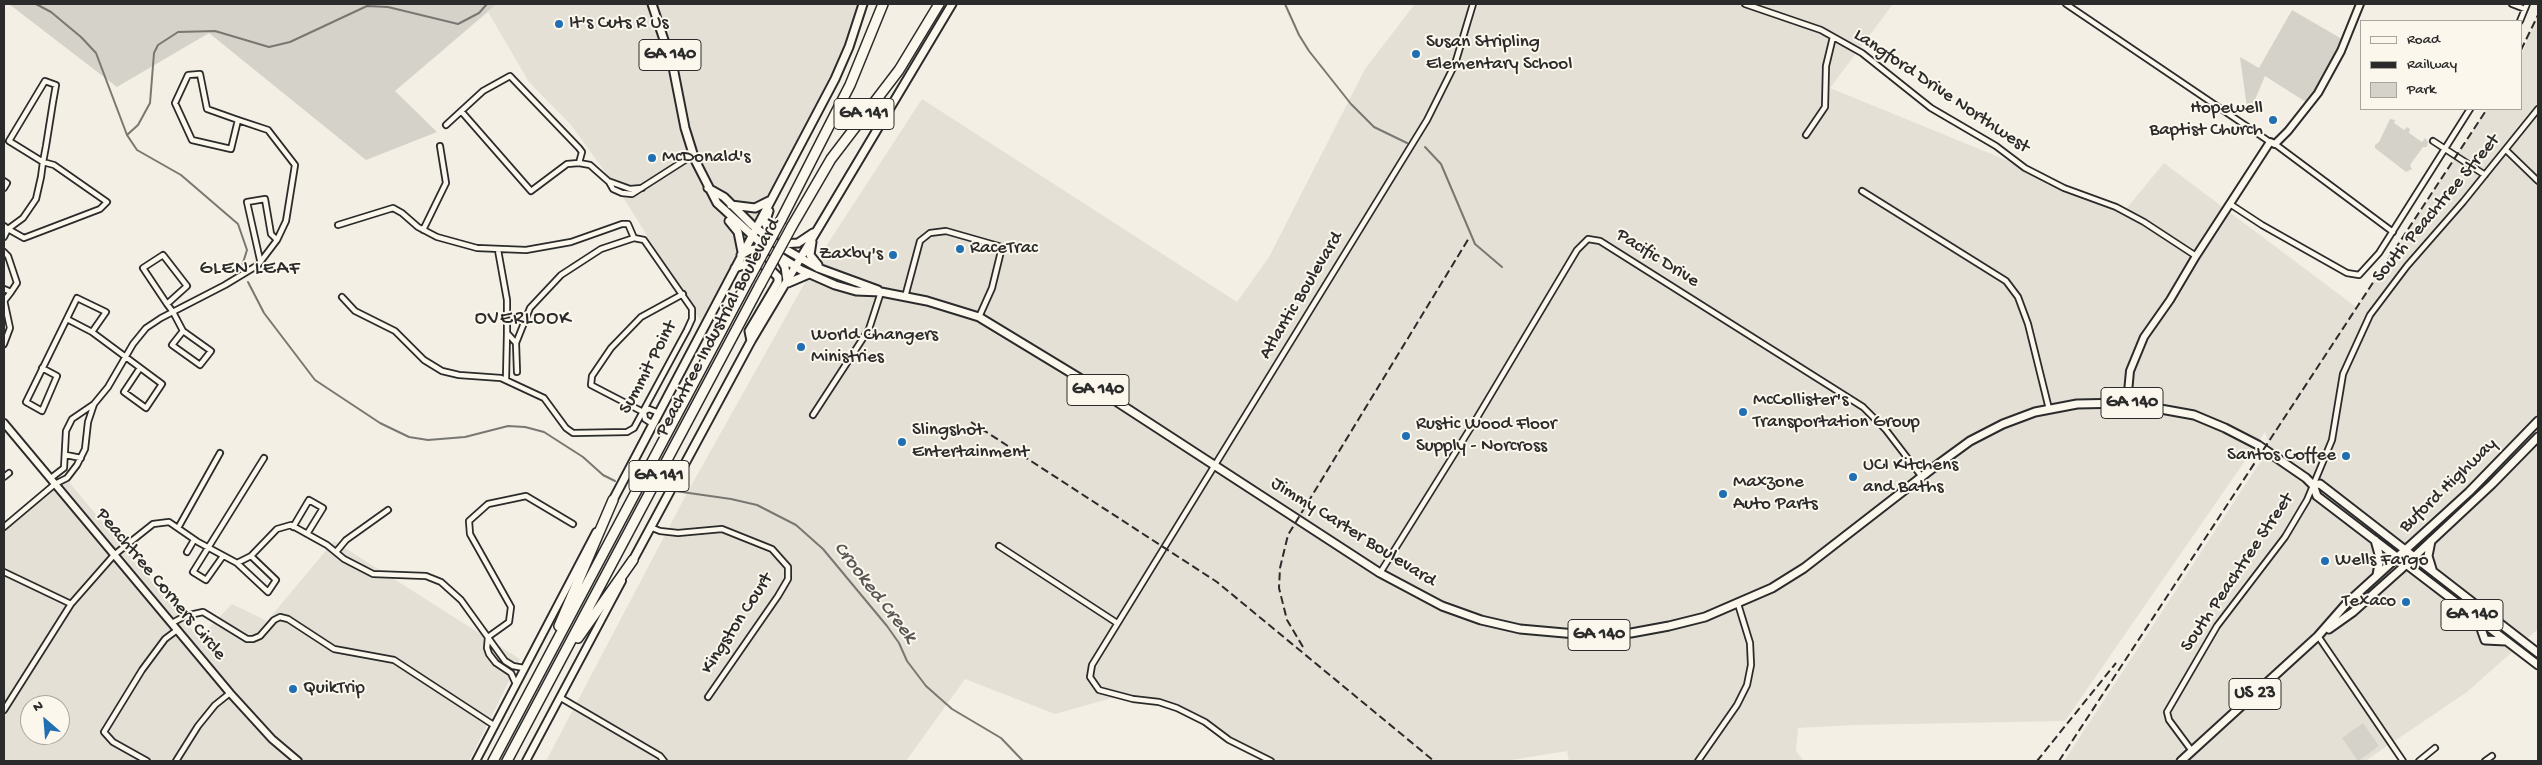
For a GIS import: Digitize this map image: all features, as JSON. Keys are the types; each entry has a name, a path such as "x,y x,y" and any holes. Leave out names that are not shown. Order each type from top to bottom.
{"highway":[{"name":"GA 141","path":"867,45 876,4"},
{"name":"Peachtree Industrial Boulevard","path":"493,761 781,220 850,84 883,4"},
{"name":"Peachtree Industrial Boulevard","path":"507,761 792,226 831,159 898,70 939,4"},
{"path":"536,680 613,500"},
{"path":"558,666 633,560"}],"main road":[{"name":"Jimmy Carter Boulevard","path":"652,4 668,49 685,128 694,155 716,203 751,232 776,246 825,270 860,282 881,292"},
{"path":"809,274 802,275 785,284 785,267 766,228 766,217 804,147 803,140 841,66 863,4"},
{"name":"Peachtree Industrial Boulevard","path":"633,560 751,341 797,267 800,258 952,4"},
{"name":"Peachtree Industrial Boulevard","path":"613,500 735,268 751,232 803,140"},
{"name":"Jimmy Carter Boulevard","path":"708,188 715,191 731,205 751,232"},
{"path":"708,188 714,206 738,232 741,254 753,249 792,245 816,232"},
{"path":"731,205 755,208 771,199"},
{"path":"751,232 762,236 776,246 797,267"},
{"path":"816,232 810,255 814,262 860,282"},
{"name":"Jimmy Carter Boulevard","path":"779,257 809,274 856,291 881,292 905,297 980,317 1216,466 1380,573 1442,606 1481,620 1520,629 1558,634 1607,635 1669,626 1705,617 1772,588 1804,568 1922,477 1978,437 2004,424 2049,409 2077,404 2127,403 2184,412 2225,428 2258,445 2313,485 2316,496 2538,665"},
{"path":"735,268 755,261 770,269 778,277 778,282 749,331 751,341"},
{"name":"Buford Highway","path":"2181,761 2318,636 2346,603 2469,492 2538,421"},
{"name":"Buford Highway","path":"2318,636 2353,612 2466,509 2538,437"},
{"name":"Jimmy Carter Boulevard","path":"2313,485 2320,484 2538,653"},
{"path":"2374,540 2380,558 2376,577"},
{"path":"2431,540 2428,556 2432,569"},
{"path":"2476,618 2483,630 2485,640 2508,642"}],"street":[{"name":"Atlantic Boulevard","path":"1271,761 1229,740 1205,722 1177,708 1159,702 1133,699 1099,690 1090,677 1092,665 1427,120 1455,64 1474,4"},
{"name":"Langford Drive Northwest","path":"1745,4 1809,24 1862,53 1931,108 1996,146 2025,168 2064,188 2116,208 2144,222 2196,256"},
{"path":"2066,4 2273,143 2393,232"},
{"path":"2127,403 2129,374 2140,345 2230,204 2273,143 2299,120 2318,93 2341,51 2360,4"},
{"path":"2512,4 2526,6 2520,20"},
{"path":"1806,135 1824,107 1826,66 1833,37"},
{"path":"4,527 53,481 64,468 66,431 72,419 94,404 108,387 124,357 146,328 254,269 278,240 286,221 295,165 268,130 206,109 200,74 188,75 176,104 192,140 231,149 238,120"},
{"path":"446,125 483,91 510,76 579,148 582,152 579,163"},
{"path":"4,237 6,228 23,218 36,199 43,162 56,85 45,82 9,141 43,162 54,165 107,202 100,209 24,238 6,228"},
{"name":"South Peachtree Street","path":"2192,751 2169,720 2167,712 2217,626 2292,526 2313,485 2332,440 2343,374 2370,315 2407,266 2506,150 2538,109"},
{"path":"2230,204 2262,226 2347,273 2359,275 2376,256 2393,232 2469,110"},
{"path":"461,111 531,190 567,164 579,163 590,165 608,181 613,189 622,193 632,194 694,155"},
{"path":"2433,141 2485,175"},
{"path":"422,230 446,183 440,146"},
{"path":"2506,150 2538,181"},
{"path":"4,181 7,183 4,188"},
{"path":"1862,191 2006,281 2018,297 2028,322 2049,409"},
{"path":"260,260 246,202 265,199 271,234 278,240"},
{"path":"338,225 393,208 422,230 456,244 498,250 508,300 506,379 442,371 424,360 395,331 361,315 342,297"},
{"name":"Summit Point","path":"498,250 526,250 572,242 622,224 628,224 634,238 644,240 692,309 692,319 643,412 634,428 627,432 573,433 566,428 544,398 506,379"},
{"path":"905,297 920,241 930,233 946,231 1002,247 992,288 980,317"},
{"path":"516,372 516,343 530,308 547,288 587,257 601,249 634,238"},
{"name":"Pacific Drive","path":"1380,573 1478,416 1577,250 1588,239 1600,241 1863,407 1886,430 1922,477"},
{"path":"4,252 8,256 17,284 4,301 10,328 4,344"},
{"path":"167,304 187,286 163,255 143,268 183,330 211,350 200,366 172,345 183,330"},
{"path":"4,289 11,292"},
{"path":"813,415 869,329 881,292"},
{"path":"654,424 645,419 643,412 591,385 592,376 611,348 641,317 683,294"},
{"path":"42,368 57,376 42,411 26,402 42,368 66,318 76,298 106,312 92,332"},
{"path":"66,318 92,332 162,384 146,408 124,392 140,368"},
{"path":"507,333 516,343"},
{"path":"53,481 67,478 85,449 88,422 94,404"},
{"path":"643,412 649,409 659,414"},
{"name":"Peachtree Corners Circle","path":"4,423 230,693 272,739 298,761"},
{"path":"178,528 220,453"},
{"path":"66,454 80,458"},
{"path":"223,556 206,580 194,572 207,547 264,458"},
{"path":"4,477 9,473"},
{"path":"516,684 511,673 496,663 487,648 488,638 509,622 511,607 470,534 469,521 488,504 526,496 574,524"},
{"path":"293,527 309,500 323,508 307,534"},
{"name":"Peachtree Industrial Boulevard","path":"476,761 613,500"},
{"path":"336,552 346,540 388,510"},
{"path":"4,710 72,604 114,554 154,524 168,522 194,540 237,563 268,592 276,580 251,556"},
{"path":"237,563 251,556 277,529 293,527 373,574 419,575 441,582 461,600 505,661 513,666 524,668"},
{"name":"Kingston Court","path":"650,527 660,531 678,533 722,529 772,549 788,567 788,579 778,596 708,697"},
{"path":"187,552 194,540"},
{"path":"999,546 1117,623"},
{"name":"Peachtree Industrial Boulevard","path":"526,761 633,560"},
{"path":"4,572 72,604"},
{"path":"1698,761 1737,705 1747,685 1751,665 1750,643 1738,604"},
{"path":"172,623 185,616 203,612 247,639 253,639 260,636 274,620 280,617 288,618 334,649 394,660 495,726"},
{"path":"146,761 113,742 104,732 110,719 142,670 165,639 177,630"},
{"path":"2318,636 2403,761"},
{"path":"176,761 198,726 215,705 230,693"},
{"path":"561,698 660,756 664,761"},
{"path":"2419,761 2436,748"},
{"path":"2485,761 2492,756"}],"shaded area":[{"path":"497,4 857,4 839,60 745,239 733,268 703,325 621,194 571,125 529,82 488,12"},
{"path":"1415,4 1893,4 1830,88 2126,209 2164,163 2356,307 2486,110 2522,110 2522,54 2538,14 2538,629 2467,692 2365,761 2064,761 2270,447 2265,432 2065,721 1854,725 1798,728 1796,751 1804,761 1569,761 1567,751 1505,761 1263,761 1186,708 1119,696 1055,714 965,679 906,761 546,761 686,495 821,254 922,99 1237,302 1269,257 1365,69"},
{"path":"64,476 199,638 232,604 267,621 334,541 520,659 469,761 4,761 4,529"}],"green space":[{"path":"9,4 497,4 395,91 437,132 366,160 209,33 117,87"},
{"path":"2292,10 2342,39 2323,77 2306,102 2265,76 2251,109 2247,108 2240,57 2259,68"},
{"path":"2390,119 2395,120 2394,123 2404,130 2407,127 2410,129 2409,133 2422,142 2425,138 2428,142 2427,147 2423,147 2410,165 2412,169 2406,172 2375,148"},
{"path":"2363,723 2379,746 2358,761 2342,738"}],"waterway":[{"name":"Crooked Creek","path":"36,4 51,12 81,37 96,53 127,135 137,150 181,175 238,224 247,250 241,269"},
{"path":"127,135 138,125 150,103 154,53 158,45 178,32 215,31 269,47 290,42 367,6 388,7 458,24 479,13 487,4"},
{"path":"1285,4 1299,35 1309,51 1351,104 1374,127 1407,143"},
{"path":"1425,147 1441,164 1475,244 1502,267"},
{"name":"Crooked Creek","path":"248,282 264,313 315,380 380,423 409,437 428,440 465,437 508,426 525,427 544,432 583,457 603,475 615,481"},
{"name":"Crooked Creek","path":"675,491 731,499 757,505 796,525 823,549 887,626 899,643 907,661 926,686 952,709 1001,738 1023,761"}],"railway":[{"path":"2522,48 2538,15"},
{"path":"2059,761 2486,110"},
{"path":"1303,647 1287,620 1279,588 1280,568 1288,535 1469,238"},
{"path":"971,422 1217,582 1434,761"},
{"path":"2037,761 2116,663"}],"place":[{"name":"It's Cuts R Us","path":"559,24"},
{"name":"Susan Stripling Elementary School","path":"1416,54"},
{"name":"Hopewell Baptist Church","path":"2273,120"},
{"name":"McDonald's","path":"652,158"},
{"name":"RaceTrac","path":"960,249"},
{"name":"Zaxby's","path":"893,255"},
{"name":"World Changers Ministries","path":"801,347"},
{"name":"McCollister's Transportation Group","path":"1743,412"},
{"name":"Rustic Wood Floor Supply - Norcross","path":"1406,436"},
{"name":"Slingshot Entertainment","path":"902,442"},
{"name":"Santos Coffee","path":"2346,456"},
{"name":"UCI Kitchens and Baths","path":"1853,477"},
{"name":"Maxzone Auto Parts","path":"1723,494"},
{"name":"Wells Fargo","path":"2325,561"},
{"name":"Texaco","path":"2406,602"},
{"name":"QuikTrip","path":"293,689"}],"district":[{"name":"GLEN LEAF","path":"250,270"},
{"name":"OVERLOOK","path":"523,320"}]}
